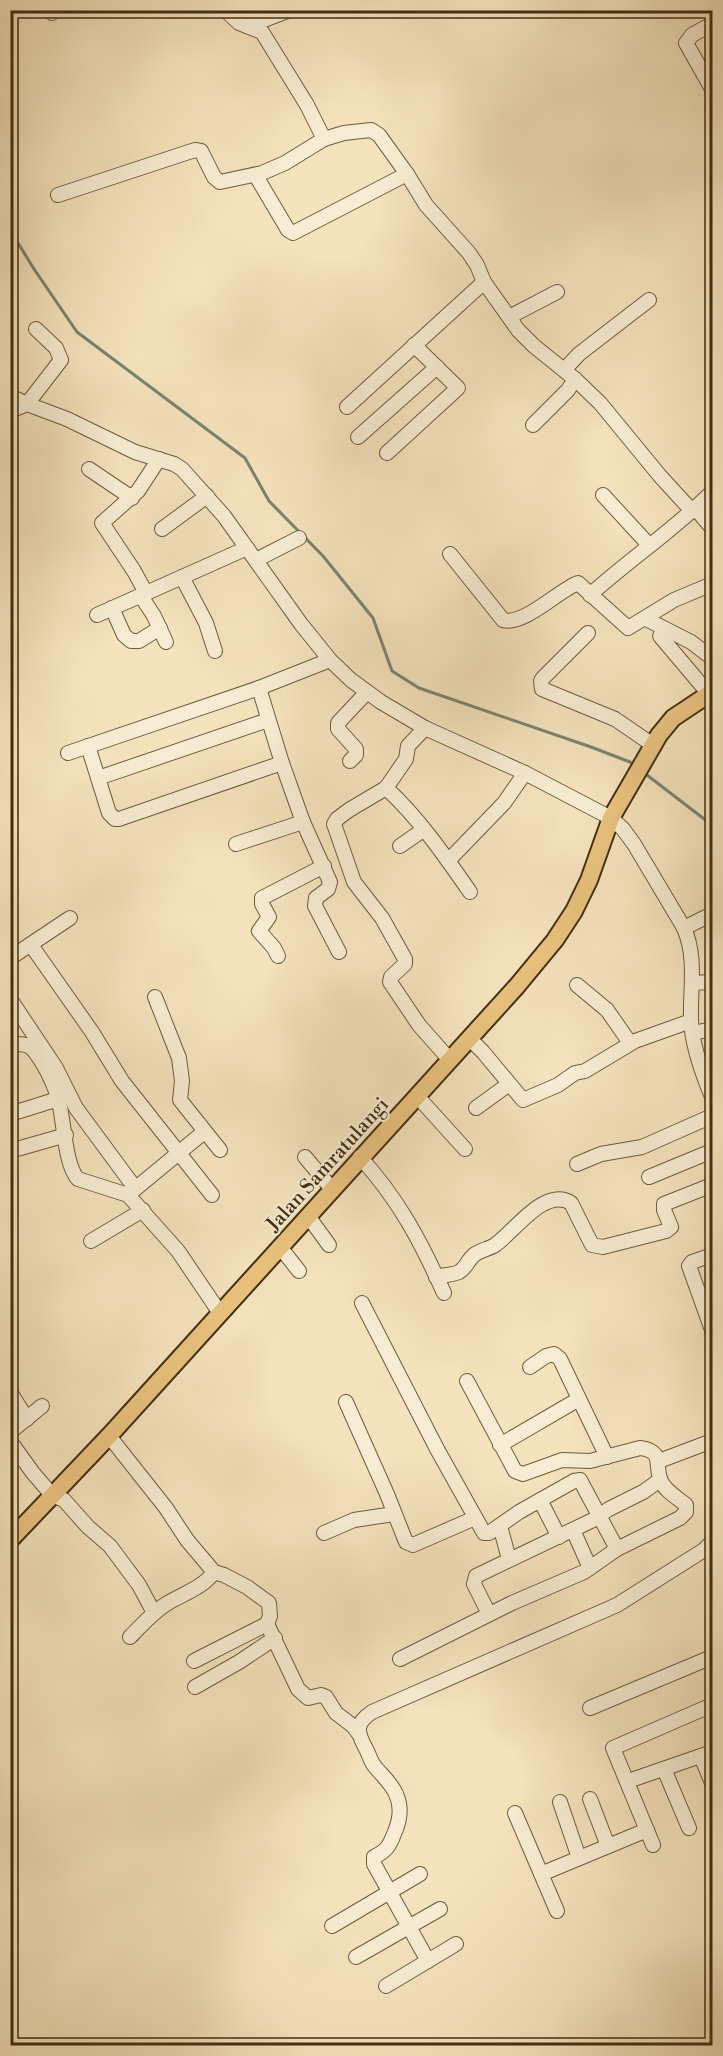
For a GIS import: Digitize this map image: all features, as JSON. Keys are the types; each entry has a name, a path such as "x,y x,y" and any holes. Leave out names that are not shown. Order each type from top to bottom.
{"main road":[{"name":"Jalan Samratulangi","path":"10,1540 109,1436 517,986 555,940 574,911 589,880 610,818 653,745 673,718 711,693"}],"street":[{"path":"225,10 231,18 262,32 307,105 324,139"},
{"path":"248,26 290,10"},
{"path":"712,24 692,35 686,43 709,74 712,89"},
{"path":"58,195 195,150 201,151 214,177 220,182 256,176 285,163 324,139 344,133 371,130 379,135 426,205 469,253 484,282 509,317 534,346 600,403 660,476 712,528"},
{"path":"256,176 288,230 293,233 407,174"},
{"path":"347,407 484,282"},
{"path":"509,317 557,292"},
{"path":"532,425 568,390 569,374 579,354 649,300"},
{"path":"10,411 27,405 61,360 56,348 36,329"},
{"path":"387,453 458,388 414,345"},
{"path":"358,437 437,367"},
{"path":"10,396 27,405 67,419 135,452 174,464 182,469 207,496 330,660 367,692 425,728 525,773 610,818 623,829 684,927 692,952 692,1027 698,1059 712,1096"},
{"path":"159,459 132,498 106,517 102,523 134,571 166,642"},
{"path":"90,469 132,498"},
{"path":"590,595 694,510 712,492"},
{"path":"603,495 649,545"},
{"path":"162,529 207,496"},
{"path":"256,560 299,538"},
{"path":"97,615 247,548"},
{"path":"450,554 503,620 507,621 517,619 539,608 575,584 581,584 590,595 628,628 674,600 712,584"},
{"path":"182,577 206,623 215,651"},
{"path":"112,608 124,635 131,642 139,641 160,628"},
{"path":"646,619 692,642 712,658"},
{"path":"588,633 543,678 542,689 615,719 653,745"},
{"path":"660,636 711,693"},
{"path":"68,753 259,688 330,660"},
{"path":"259,688 303,822 330,882 330,886 316,898 315,906 339,952"},
{"path":"350,760 356,755 356,750 338,729 338,723 367,692"},
{"path":"98,778 268,720"},
{"path":"425,728 408,746 406,759 386,788 349,810 334,824 354,882 382,918 405,959 405,964 391,977 390,982 419,1025 449,1059"},
{"path":"88,746 109,813 115,819 282,763"},
{"path":"448,861 504,803 525,773"},
{"path":"386,788 400,801 470,892"},
{"path":"236,844 303,822"},
{"path":"400,846 423,830"},
{"path":"278,956 259,931 269,917 262,904 262,898 324,866"},
{"path":"684,927 712,914"},
{"path":"10,958 70,918"},
{"path":"32,945 92,1032 122,1081 212,1195"},
{"path":"692,983 712,982"},
{"path":"577,985 607,1010 630,1043"},
{"path":"155,997 179,1058 182,1081 180,1100 220,1150"},
{"path":"10,999 56,1068 76,1108 143,1210 178,1251 220,1312"},
{"path":"468,1038 524,1100 558,1085 579,1071 585,1071 630,1043 692,1027 712,1029"},
{"path":"10,1046 24,1044 36,1053 53,1083 72,1170 78,1179 131,1191"},
{"path":"477,1108 509,1084"},
{"path":"417,1096 465,1149"},
{"path":"10,1114 58,1099"},
{"path":"578,1164 601,1154 642,1147 712,1116"},
{"path":"131,1191 204,1132"},
{"path":"10,1151 66,1135"},
{"path":"649,1177 712,1151"},
{"path":"305,1157 332,1189"},
{"path":"360,1157 381,1180 406,1216 444,1293"},
{"path":"436,1276 457,1273 463,1269 473,1256 495,1245 536,1207 545,1203 560,1200 571,1203 592,1245 603,1247 666,1231 671,1227 664,1204 712,1185"},
{"path":"91,1241 143,1210"},
{"path":"308,1216 329,1245"},
{"path":"280,1247 299,1271"},
{"path":"712,1255 692,1262 689,1266 712,1324"},
{"path":"362,1303 475,1518 486,1533 540,1500 580,1480"},
{"path":"530,1368 550,1355 558,1356 607,1457"},
{"path":"400,1659 489,1614 590,1568 616,1549 685,1515 687,1509 686,1505 660,1480 659,1461 654,1453 640,1448 583,1462 562,1460 523,1474 515,1471 467,1381"},
{"path":"10,1392 27,1419"},
{"path":"500,1445 579,1399"},
{"path":"346,1402 406,1542 410,1545 475,1518"},
{"path":"10,1432 42,1406"},
{"path":"109,1436 166,1508 187,1540 214,1572 232,1579 269,1603 270,1616 267,1624 194,1661"},
{"path":"10,1441 52,1495 64,1500 88,1527 110,1546 139,1585 154,1612"},
{"path":"659,1461 712,1441"},
{"path":"583,1462 580,1480 616,1549"},
{"path":"489,1614 474,1584 474,1578 598,1517 660,1480"},
{"path":"540,1500 559,1537"},
{"path":"324,1533 354,1520 394,1514"},
{"path":"500,1526 509,1559"},
{"path":"573,1530 590,1568"},
{"path":"359,1734 359,1724 372,1712 617,1605 684,1563 712,1542"},
{"path":"130,1637 154,1612 208,1581 214,1572"},
{"path":"267,1624 298,1689 308,1698 321,1695 326,1697 336,1713 351,1724 359,1734 373,1763 393,1788 398,1800 400,1820 390,1846 373,1860 428,1961"},
{"path":"195,1687 275,1638"},
{"path":"590,1708 712,1658"},
{"path":"653,1845 613,1748 712,1705"},
{"path":"628,1781 707,1754 712,1783"},
{"path":"664,1769 689,1828"},
{"path":"590,1798 608,1846"},
{"path":"560,1802 579,1858"},
{"path":"515,1813 557,1911"},
{"path":"541,1874 647,1830"},
{"path":"332,1926 420,1874"},
{"path":"356,1957 440,1909"},
{"path":"386,1986 456,1944"}],"waterway":[{"path":"10,230 77,332 245,458 269,501 323,556 373,618 392,671 419,688 591,747 636,766"},
{"path":"643,772 712,825"}]}
